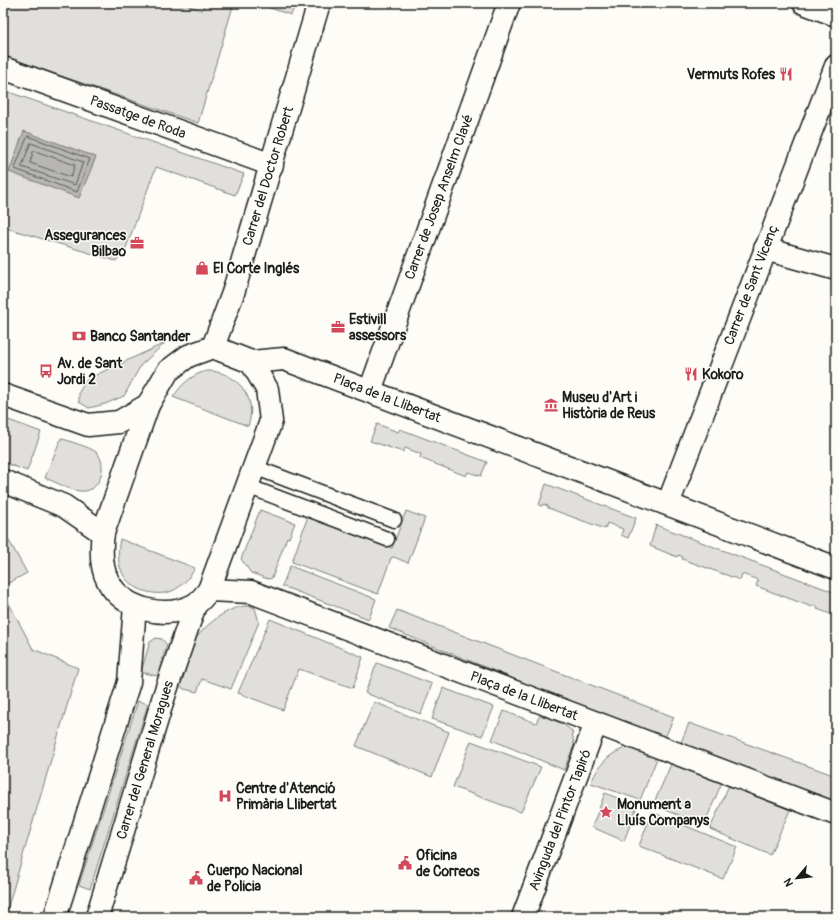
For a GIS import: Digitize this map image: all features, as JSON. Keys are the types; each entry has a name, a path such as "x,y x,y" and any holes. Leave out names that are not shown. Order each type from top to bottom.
{"street":[{"name":"Carrer del Doctor Robert","path":"213,348 233,293 319,3"},
{"name":"Carrer de Josep Anselm Clavé","path":"370,392 509,3"},
{"path":"804,3 836,15"},
{"name":"Carrer de Sant Vicenç","path":"668,504 836,66"},
{"name":"Passatge de Roda","path":"3,68 272,165"},
{"path":"765,249 836,269"},
{"path":"202,597 178,612 158,612 136,606 119,595 107,581 100,553 103,533 148,405 168,371 188,356 213,348 251,362"},
{"name":"Plaça de la Llibertat","path":"251,362 284,359 836,568"},
{"name":"Carrer del General Moragues","path":"97,917 164,696 251,476 271,420 267,389 251,362"},
{"path":"3,395 88,425 119,422 148,405"},
{"path":"3,481 64,506 103,533"},
{"name":"Plaça de la Llibertat","path":"202,597 251,592 836,814"},
{"path":"55,917 129,682 136,606"},
{"name":"Avinguda del Pintor Tapiró","path":"524,917 596,723"}],"lane":[{"path":"251,476 394,520"},
{"path":"251,476 386,538"}],"shaded area":[{"path":"3,3 180,3 202,10 205,3 234,3 198,123 3,56"},
{"path":"255,3 289,3 295,5 291,15"},
{"path":"3,90 244,174 235,195 156,167 126,248 116,261 3,227"},
{"path":"165,343 141,365 124,396 105,404 89,408 79,402 79,392 87,379"},
{"path":"206,371 226,375 235,380 242,387 250,405 251,415 248,426 173,397 187,381 195,375"},
{"path":"3,418 41,432 27,471 3,462"},
{"path":"377,424 398,432 400,429 487,462 481,476 468,472 466,476 420,458 421,454 405,448 403,452 370,441"},
{"path":"61,438 85,446 96,452 100,457 102,470 97,483 93,488 87,491 80,491 67,488 45,478"},
{"path":"546,484 636,518 628,538 621,535 623,529 607,523 605,529 548,508 548,506 543,504 542,506 539,505"},
{"path":"260,510 295,523 289,538 287,537 272,578 268,579 251,573 241,559"},
{"path":"406,511 425,518 408,563 394,557 391,558 378,594 292,562 308,516 392,548"},
{"path":"656,525 836,593 836,616 817,609 818,607 813,605 812,607 756,586 758,580 742,574 740,580 682,559 683,557 678,555 677,557 650,546"},
{"path":"3,536 7,537 27,573 3,586"},
{"path":"120,539 195,568 191,575 179,587 172,591 165,593 150,593 136,587 125,578 119,564 118,556"},
{"path":"290,566 376,599 369,619 282,586"},
{"path":"3,592 33,649 78,668 5,917 3,917"},
{"path":"242,606 250,606 255,608 259,622 231,689 202,679 197,692 184,689 177,684 193,643 203,630 226,612"},
{"path":"397,610 674,717 664,740 389,628"},
{"path":"270,619 363,657 353,688 299,669 283,710 238,693"},
{"path":"156,638 162,639 167,645 157,676 141,672 150,642"},
{"path":"377,663 432,684 421,714 365,693"},
{"path":"443,688 494,707 482,736 432,719"},
{"path":"138,701 148,704 90,889 79,885"},
{"path":"374,702 449,732 432,777 356,746"},
{"path":"504,711 536,723 540,715 563,724 572,731 574,745 564,770 492,740"},
{"path":"689,723 836,776 836,803 679,747"},
{"path":"471,741 541,767 521,812 453,787"},
{"path":"635,747 658,756 640,800 591,783 598,769 608,758 620,750"},
{"path":"672,762 722,782 704,825 653,805"},
{"path":"729,785 790,810 770,855 710,829"},
{"path":"605,793 637,806 624,841 592,827"},
{"path":"652,812 737,847 723,879 639,846"}],"water":[{"path":"24,131 96,157 79,198 9,172"}],"place":[{"name":"Vermuts Rofes","path":"786,74"},
{"name":"Assegurances Bilbao","path":"137,243"},
{"name":"El Corte Inglés","path":"202,268"},
{"name":"Estivill assessors","path":"338,327"},
{"name":"Banco Santander","path":"79,336"},
{"name":"Av. de Sant Jordi 2","path":"46,371"},
{"name":"Kokoro","path":"691,374"},
{"name":"Museu d'Art i Història de Reus","path":"551,405"},
{"name":"Centre d'Atenció Primària Llibertat","path":"225,796"},
{"name":"Monument a Lluís Companys","path":"606,812"},
{"name":"Oficina de Correos","path":"405,863"},
{"name":"Cuerpo Nacional de Policia","path":"196,878"}]}
